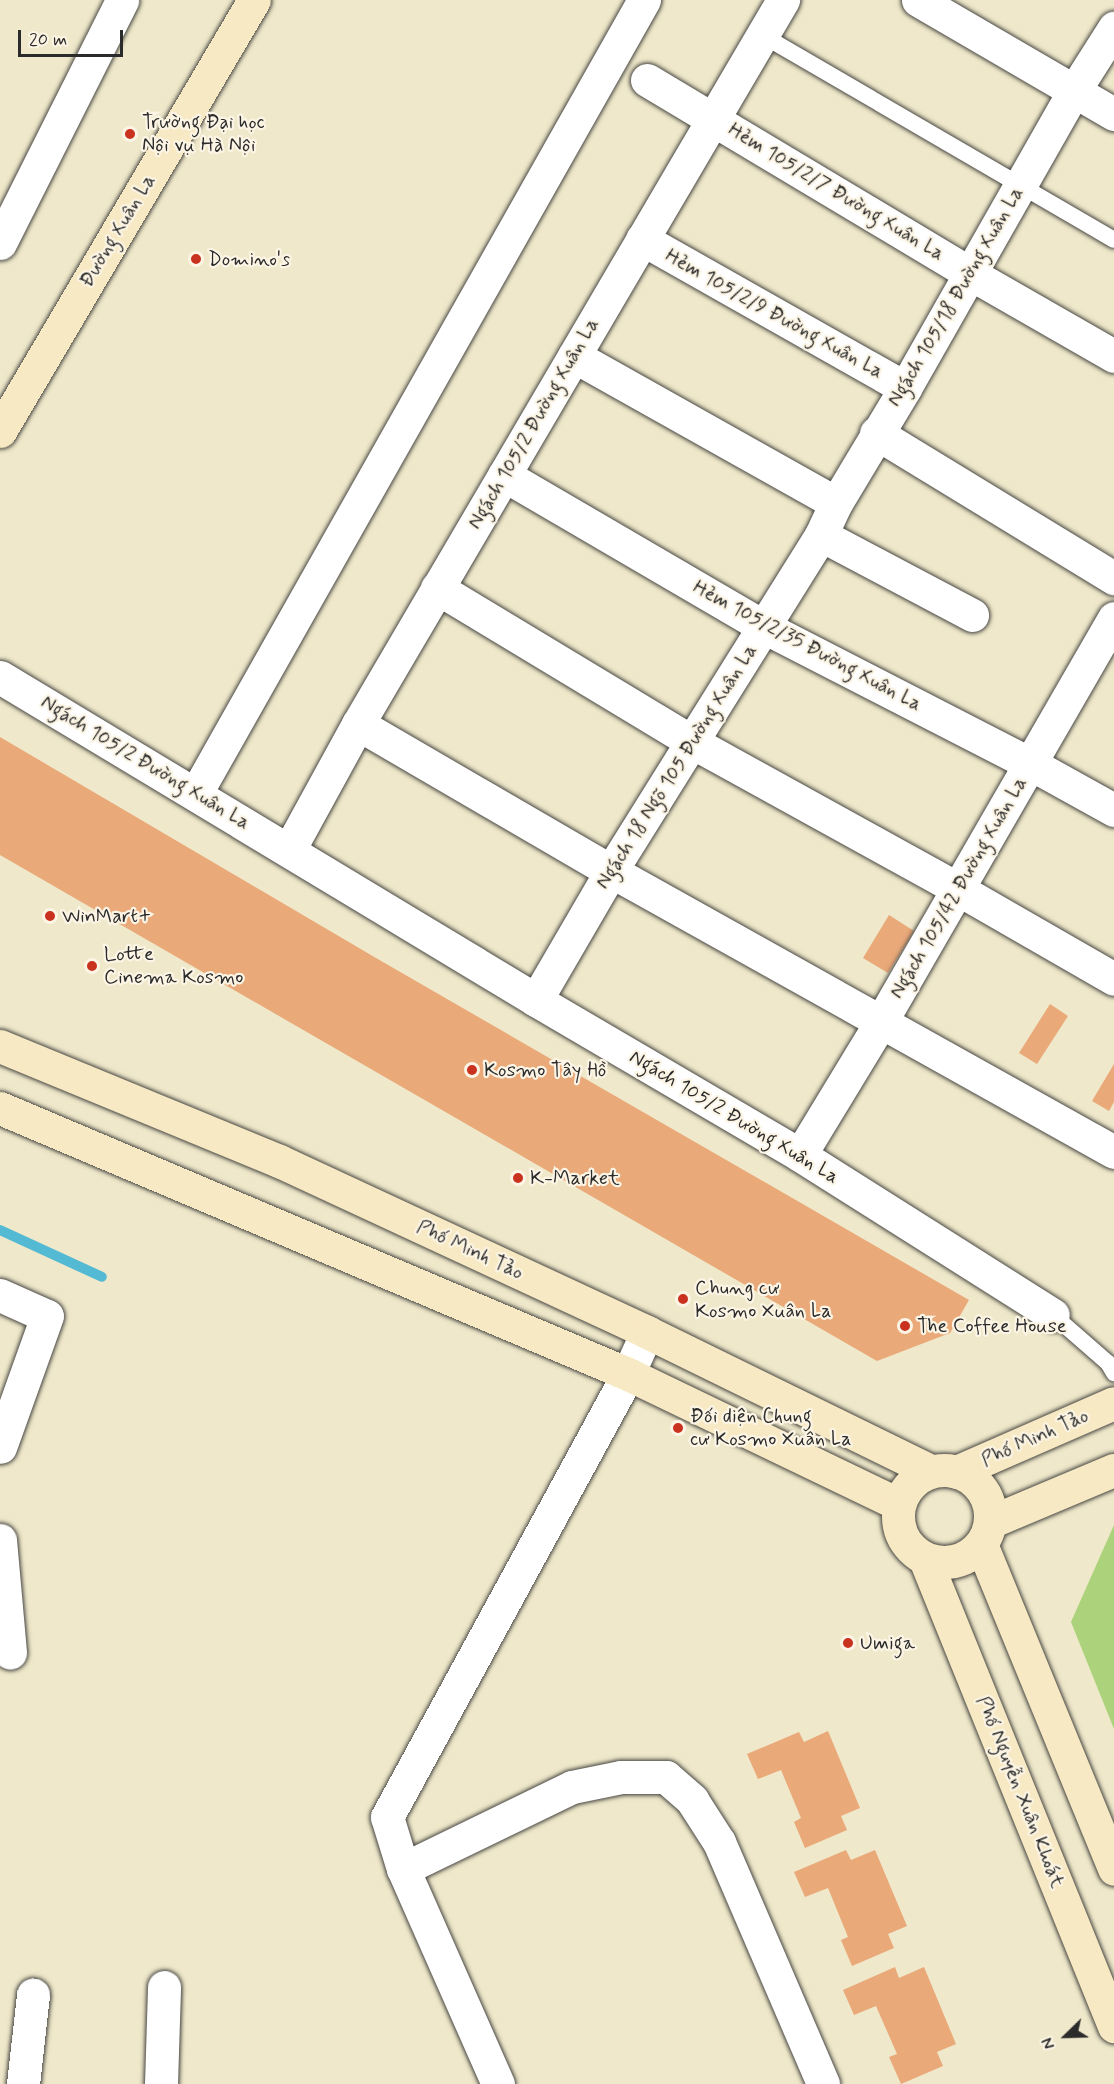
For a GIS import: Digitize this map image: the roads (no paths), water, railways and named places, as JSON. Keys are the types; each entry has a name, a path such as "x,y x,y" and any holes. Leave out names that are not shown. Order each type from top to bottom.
{"street":[{"path":"0,243 123,0"},
{"path":"196,793 644,0"},
{"name":"Ngách 105/2 Đường Xuân La","path":"289,850 358,724 437,588 783,0"},
{"path":"918,0 1114,114"},
{"name":"Đường Xuân La","path":"0,431 248,2"},
{"name":"Ngách 105/18 Đường Xuân La","path":"836,503 905,388 1074,91 1114,28"},
{"name":"Hẻm 105/2/7 Đường Xuân La","path":"647,80 969,273 1114,356"},
{"name":"Hẻm 105/2/9 Đường Xuân La","path":"642,239 905,388"},
{"path":"574,356 836,503"},
{"path":"876,433 1114,578"},
{"name":"Hẻm 105/2/35 Đường Xuân La","path":"504,475 764,627 1031,764 1114,810"},
{"name":"Ngách 18 Ngõ 105 Đường Xuân La","path":"536,1000 611,871 821,535 836,503"},
{"path":"821,535 972,615"},
{"path":"437,588 692,742 956,888 1114,979"},
{"name":"Ngách 105/42 Đường Xuân La","path":"800,1155 882,1020 956,888 1031,764 1114,618"},
{"name":"Ngách 105/2 Đường Xuân La","path":"0,677 196,793 536,1000 800,1155 1053,1315"},
{"path":"358,724 611,871 882,1020 1114,1152"},
{"name":"Phố Minh Tảo","path":"0,1046 279,1161 944,1472 1114,1403"},
{"path":"0,1108 628,1374 898,1504"},
{"path":"0,1295 47,1316 0,1446"},
{"path":"498,2084 403,1869 387,1817 628,1374 647,1332"},
{"path":"1114,1470 986,1533 961,1560 947,1563 926,1559 908,1546 897,1519 898,1504 911,1484 944,1472 976,1483 986,1496 991,1512 986,1533 1114,1869"},
{"path":"0,1540 10,1653"},
{"name":"Phố Nguyễn Xuân Khoát","path":"926,1559 1114,2026"},
{"path":"403,1869 572,1787 621,1777 666,1777 692,1800 719,1842 823,2084"},
{"path":"161,2084 164,1987"},
{"path":"23,2084 33,1995"}],"lane":[{"path":"762,35 1021,183 1114,240"},
{"path":"1053,1315 1108,1363 1114,1373"}],"waterway":[{"path":"0,1230 102,1277"}],"place":[{"name":"Trường Đại học Nội vụ Hà Nội","path":"130,134"},
{"name":"Domino's","path":"196,259"},
{"name":"WinMart+","path":"50,916"},
{"name":"Lotte Cinema Kosmo","path":"92,966"},
{"name":"Kosmo Tây Hồ","path":"472,1070"},
{"name":"K-Market","path":"518,1178"},
{"name":"Chung cư Kosmo Xuân La","path":"683,1299"},
{"name":"The Coffee House","path":"905,1326"},
{"name":"Đối diện Chung cư Kosmo Xuân La","path":"678,1428"},
{"name":"Umiga","path":"848,1643"}]}
